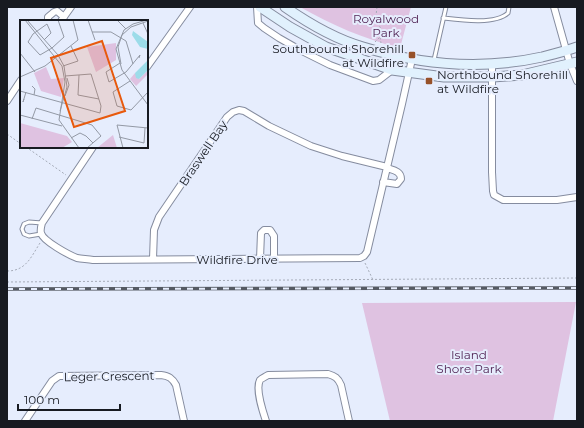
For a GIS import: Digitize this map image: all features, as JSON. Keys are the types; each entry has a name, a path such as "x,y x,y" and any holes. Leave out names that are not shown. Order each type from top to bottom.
{"street":[{"path":"48,20 48,17 57,11 63,19 71,7"},
{"path":"148,66 190,7"},
{"path":"257,7 258,22 264,28 300,50 330,64 373,81 379,80 392,70"},
{"path":"260,7 290,27 326,47 392,70 444,77 493,77 522,74 574,63"},
{"path":"284,7 331,34 362,47 412,59 463,64 492,64 523,61 577,47"},
{"path":"554,7 566,51 574,63 577,81"},
{"path":"363,257 367,252 412,59"},
{"path":"492,64 492,172 494,195 503,200 557,200 577,197"},
{"path":"7,101 20,82"},
{"name":"Braswell Bay","path":"153,259 154,230 159,217 227,117 233,112 239,110 244,111 269,126 311,146 387,168"},
{"path":"42,236 40,230 42,224 92,148"},
{"path":"383,182 397,184 401,179 399,173 387,168"},
{"path":"260,259 261,232 267,229 270,230 274,236 274,259"},
{"name":"Wildfire Drive","path":"42,236 64,252 77,258 93,260 363,257"},
{"path":"266,421 259,392 259,384 261,379 268,375 328,374 334,376 341,384 349,421"},
{"name":"Leger Crescent","path":"25,421 52,381 59,376 154,375 165,376 173,380 176,385 184,421"}],"lane":[{"path":"434,62 446,7"},
{"path":"443,18 470,21 498,19 508,13 509,7"},
{"path":"42,224 29,222 24,224 22,229 24,234 29,236 42,236"}],"path":[{"path":"377,7 376,16 382,30 380,37 381,51"},
{"path":"375,42 380,37"},
{"path":"7,134 20,143"},
{"path":"27,148 72,179"},
{"path":"7,272 20,269 26,264 42,236"},
{"path":"363,257 373,280"},
{"path":"7,282 577,278"}],"green space":[{"name":"Royalwood Park","path":"300,7 411,7 400,48 348,31"},
{"name":"Island Shore Park","path":"576,302 553,421 390,421 362,303"}],"railway":[{"path":"7,289 577,288"}],"place":[{"name":"Southbound Shorehill at Wildfire","path":"412,55"},
{"name":"Northbound Shorehill at Wildfire","path":"429,81"}]}
